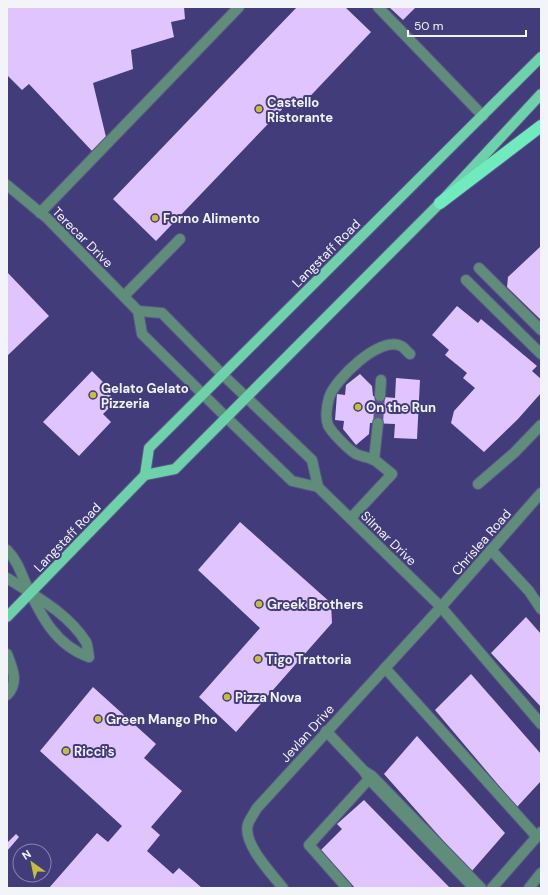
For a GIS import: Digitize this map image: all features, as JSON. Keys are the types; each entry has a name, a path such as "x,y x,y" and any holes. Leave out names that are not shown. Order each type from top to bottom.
{"highway":[{"path":"440,203 541,126"}],"main road":[{"name":"Langstaff Road","path":"7,617 145,475 149,448 541,58"},
{"path":"145,475 175,468 227,418 440,203 541,94"}],"street":[{"path":"40,213 239,7"},
{"path":"378,7 483,116"},
{"name":"Terecar Drive","path":"7,185 40,213 138,311"},
{"path":"124,296 180,239"},
{"path":"479,268 541,330"},
{"path":"466,280 541,354"},
{"path":"138,311 162,313 222,374 312,460 318,487 292,481 202,394 142,334 138,311"},
{"path":"351,518 392,474 374,460 355,453 328,425 327,413 329,397 337,383 368,354 380,347 402,342 410,354"},
{"path":"380,396 382,380"},
{"path":"374,460 378,423"},
{"path":"478,484 514,453 541,425"},
{"name":"Silmar Drive","path":"318,487 441,607 474,644"},
{"name":"Chrislea Road","path":"441,607 541,493"},
{"path":"7,550 14,556 30,593 46,626 76,653 89,657 87,643 60,612 30,593 7,578"},
{"path":"491,550 529,591 541,609"},
{"name":"Jevlan Drive","path":"283,888 260,859 249,841 248,825 257,808 441,607"},
{"path":"474,644 483,650 541,715"},
{"path":"474,644 479,654 541,724"},
{"path":"7,654 14,674 13,689 7,695"},
{"path":"384,668 539,834 492,888"},
{"path":"326,731 474,888"},
{"path":"347,888 309,845 367,775"},
{"path":"367,775 372,776 481,888"},
{"path":"528,888 541,873"}],"building":[{"path":"7,7 184,7 185,19 171,22 174,37 131,50 133,69 93,83 106,137 92,151 29,84 22,90 7,75"},
{"path":"297,7 345,7 371,32 298,109 290,101 156,241 113,199"},
{"path":"389,7 416,7 403,20"},
{"path":"541,246 541,320 507,287 508,277"},
{"path":"7,272 49,316 7,356"},
{"path":"457,306 478,323 481,319 537,366 532,371 541,379 541,393 518,419 484,452 451,423 454,411 475,388 463,378 467,373 445,355 449,350 432,335"},
{"path":"92,371 107,386 104,389 119,404 114,410 110,407 103,414 111,422 79,456 43,422"},
{"path":"360,374 372,386 373,396 395,398 396,378 420,380 417,439 394,438 395,424 370,423 369,434 356,445 343,429 344,421 335,420 337,394 345,395 346,385"},
{"path":"240,522 331,603 332,623 236,732 199,697 260,628 198,570"},
{"path":"526,617 541,634 541,707 491,653"},
{"path":"471,674 541,754 541,781 517,807 435,710"},
{"path":"93,687 156,744 144,758 182,791 151,827 160,835 147,851 173,874 179,868 202,888 49,888 97,833 108,842 122,826 40,751"},
{"path":"417,736 505,833 471,872 384,774"},
{"path":"364,800 449,888 355,888 321,850 342,829 337,824"},
{"path":"16,834 19,837 14,843 12,843 7,851 7,843"}],"tunnel":[{"path":"378,423 380,396"}],"place":[{"name":"Castello Ristorante","path":"259,109"},
{"name":"Forno Alimento","path":"155,218"},
{"name":"Gelato Gelato Pizzeria","path":"93,395"},
{"name":"On the Run","path":"358,407"},
{"name":"Greek Brothers","path":"259,604"},
{"name":"Tigo Trattoria","path":"258,659"},
{"name":"Pizza Nova","path":"227,697"},
{"name":"Green Mango Pho","path":"98,719"},
{"name":"Ricci's","path":"66,751"}]}
